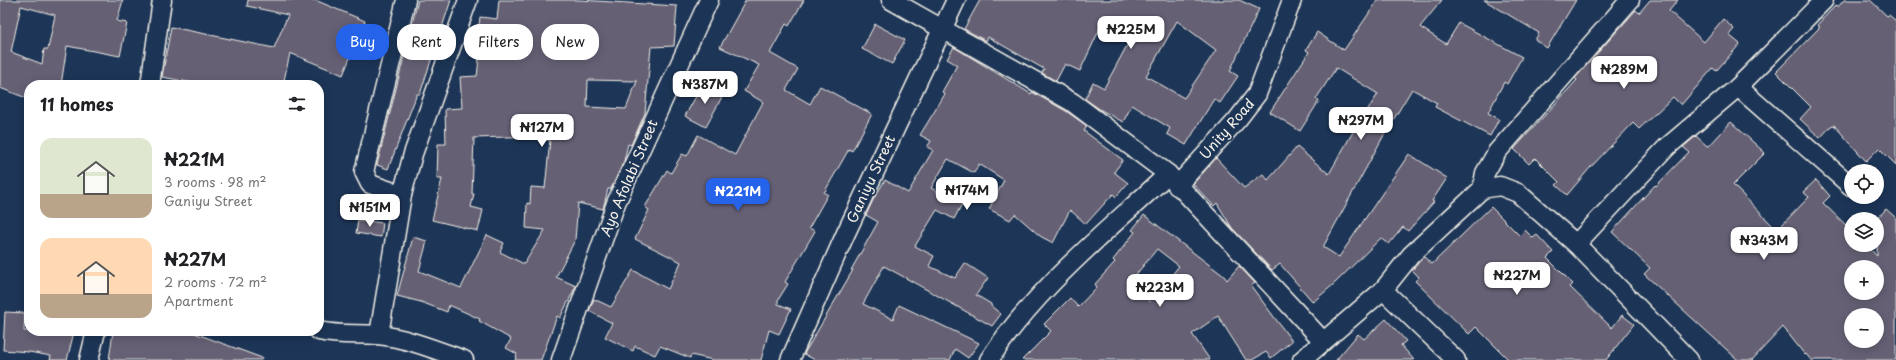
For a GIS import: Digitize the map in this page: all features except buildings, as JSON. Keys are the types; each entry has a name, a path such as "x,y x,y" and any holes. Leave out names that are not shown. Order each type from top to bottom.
{"street":[{"path":"151,80 162,0"},
{"path":"402,195 370,184 364,172 406,0"},
{"path":"379,335 402,195 413,154 468,0"},
{"name":"Ayo Afolabi Street","path":"561,360 616,203 709,0"},
{"path":"891,0 1072,102 1172,180 1323,341"},
{"name":"Ganiyu Street","path":"790,360 845,235 956,0"},
{"name":"Unity Road","path":"989,360 1004,336 1039,295 1172,180 1237,120 1257,94 1292,0"},
{"path":"1302,360 1383,290 1411,255 1482,189 1486,173 1497,152 1630,0"},
{"path":"1576,244 1667,148 1738,87 1824,0"},
{"path":"1738,87 1844,180"},
{"path":"1482,189 1500,186 1518,193 1576,244 1689,360"},
{"path":"1383,290 1456,360"},
{"path":"324,332 334,335 379,335 428,346 464,360"},
{"path":"89,360 95,336"}]}
